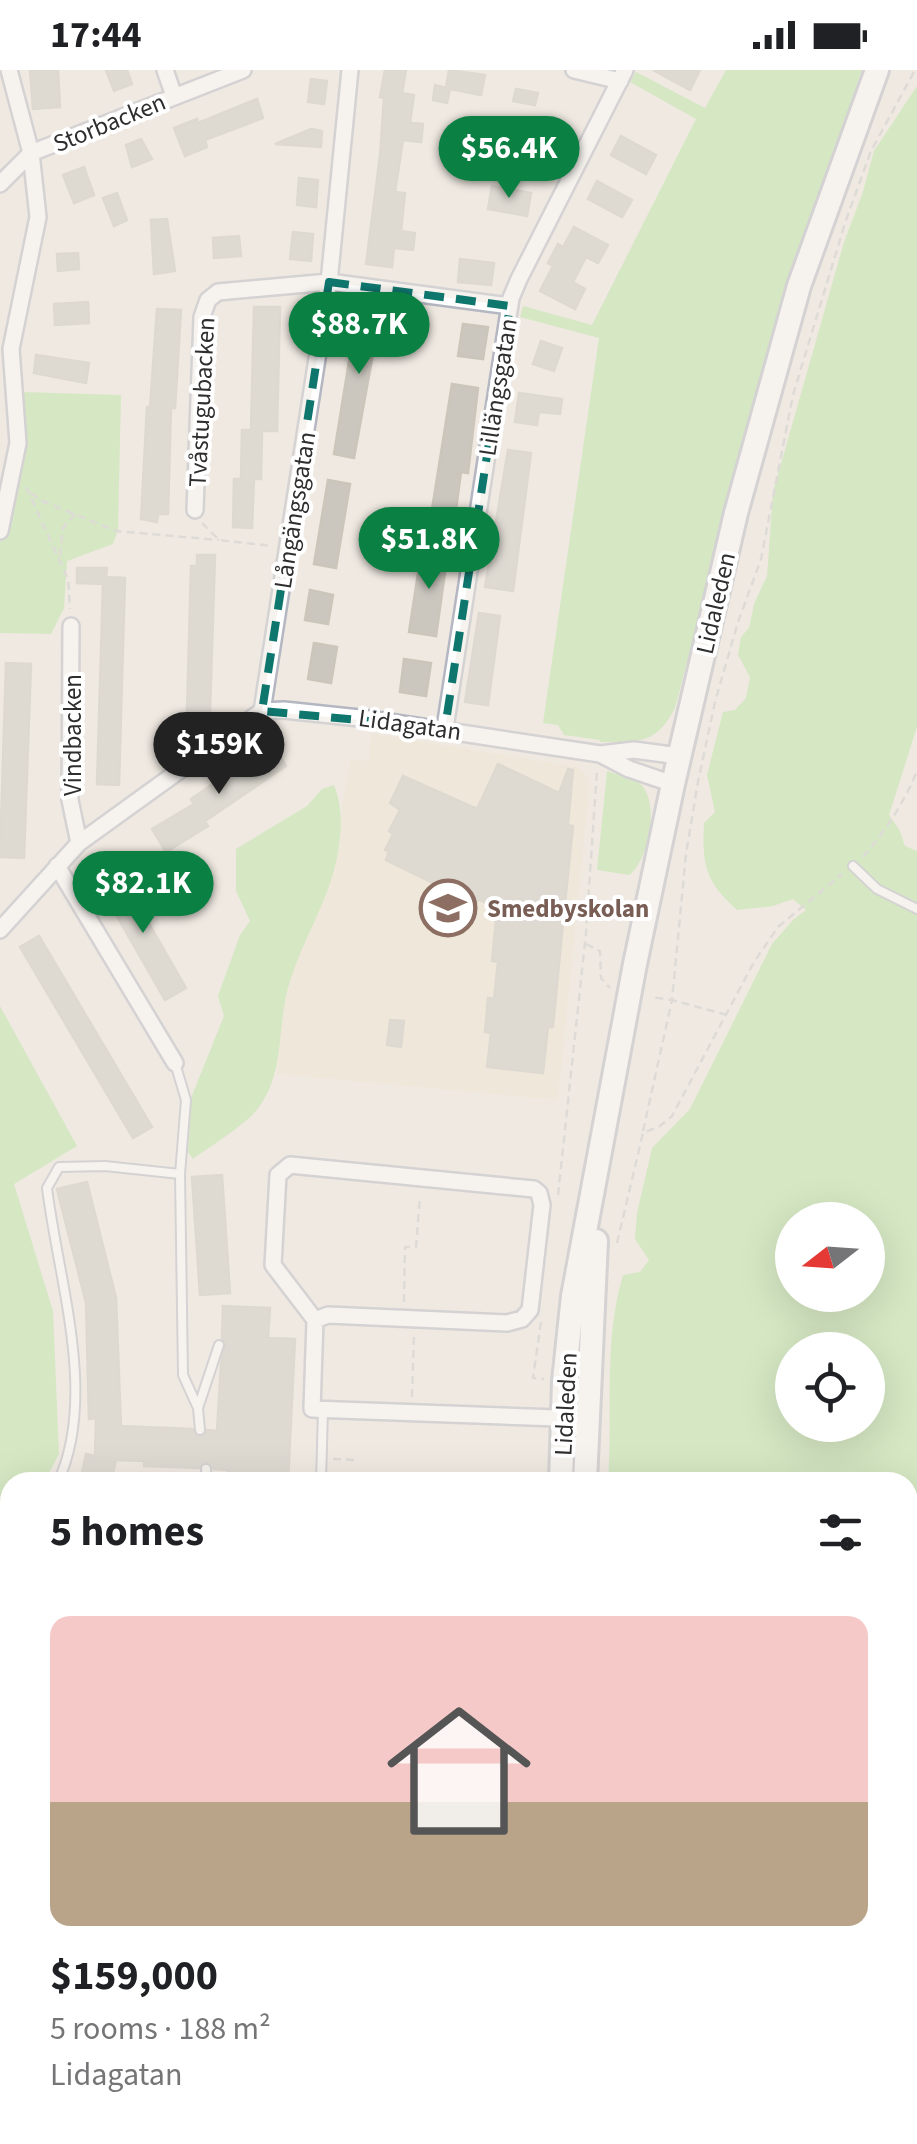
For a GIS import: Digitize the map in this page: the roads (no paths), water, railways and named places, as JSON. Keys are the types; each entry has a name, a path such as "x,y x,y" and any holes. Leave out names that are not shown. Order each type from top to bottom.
{"street":[{"path":"0,532 18,442 10,349 38,217 31,153 9,70"},
{"path":"165,70 174,96"},
{"name":"Storbacken","path":"31,153 243,70"},
{"name":"Långängsgatan","path":"262,711 329,282 350,70"},
{"path":"574,70 623,75"},
{"name":"Lidaleden","path":"561,1472 564,1381 573,1296 672,784 736,514 799,286 876,70"},
{"name":"Lillängsgatan","path":"445,728 510,306 518,279 623,75"},
{"path":"0,184 31,153"},
{"name":"Tvåstugubacken","path":"195,510 202,317 208,300 218,292 329,282 510,306"},
{"name":"Vindbacken","path":"71,626 70,800 79,843"},
{"path":"0,930 79,843 262,711"},
{"name":"Lidagatan","path":"262,711 320,712 445,728 599,760 672,784"},
{"name":"Lidagatan","path":"599,760 634,750 679,756"},
{"path":"57,866 175,1062"},
{"name":"Lidaleden","path":"585,1472 601,1148"},
{"path":"315,1320 328,1315 507,1323 527,1315 542,1205 540,1193 534,1189 298,1164 278,1175 273,1265 315,1320 312,1408 586,1419"}],"lane":[{"path":"853,866 876,890 917,909"},
{"path":"175,1062 186,1100 180,1174 184,1375 198,1408 200,1430"},
{"path":"63,1472 70,1457 74,1411 70,1308 47,1188 59,1167 105,1166 180,1174"},
{"path":"198,1408 219,1345"},
{"path":"321,1472 322,1409"},
{"path":"206,1468 207,1472"}],"place":[{"name":"Smedbyskolan","path":"448,908"}]}
